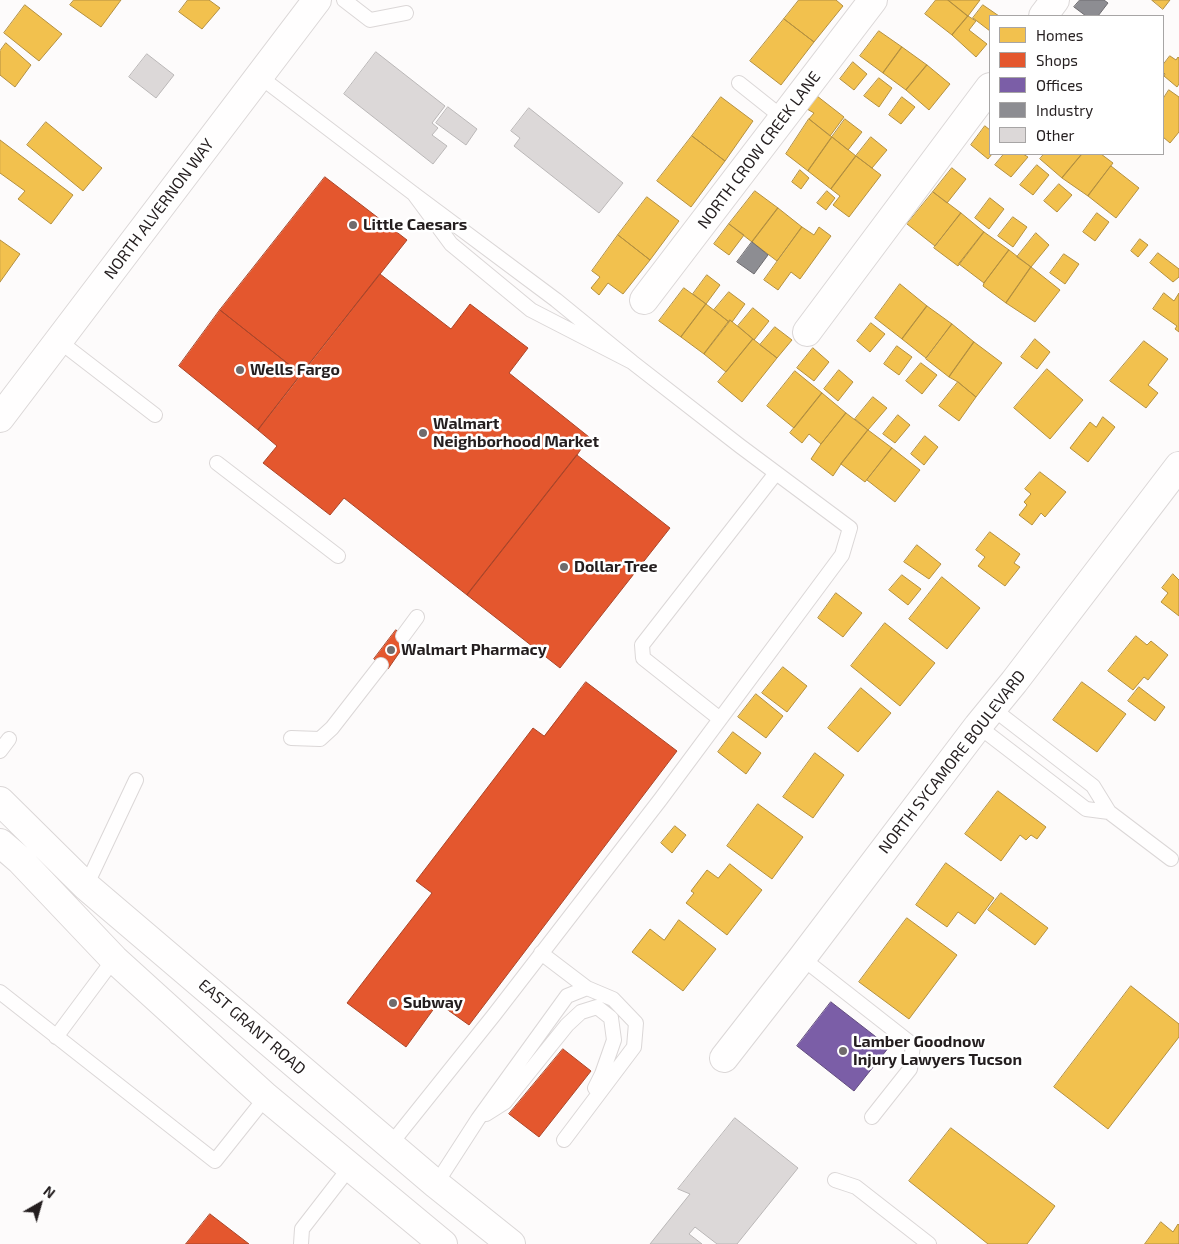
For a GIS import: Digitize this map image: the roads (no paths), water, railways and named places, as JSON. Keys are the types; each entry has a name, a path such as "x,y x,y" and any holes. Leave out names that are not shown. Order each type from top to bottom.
{"main road":[{"name":"NORTH ALVERNON WAY","path":"0,418 317,0"},
{"name":"NORTH CROW CREEK LANE","path":"644,300 873,0"},
{"path":"1044,15 1055,0"},
{"path":"807,332 989,88"},
{"name":"NORTH SYCAMORE BOULEVARD","path":"724,1058 1179,466"},
{"name":"EAST GRANT ROAD","path":"0,801 86,886 436,1184 511,1244"},
{"path":"0,843 20,860 114,959 266,1097 443,1244"}],"lane":[{"path":"344,0 370,20 406,13"},
{"path":"260,76 556,300 632,362 850,528 842,555 660,800 390,1145"},
{"path":"739,83 783,118"},
{"path":"414,194 451,244 531,310 632,362"},
{"path":"59,340 155,415"},
{"path":"217,462 338,556"},
{"path":"720,719 643,658 642,645 776,473"},
{"path":"403,636 417,618"},
{"path":"291,738 320,739 332,728 382,665"},
{"path":"985,717 1086,809 1109,812"},
{"path":"985,717 1093,786 1109,812 1171,859"},
{"path":"0,750 9,739"},
{"path":"86,886 136,780"},
{"path":"478,1120 505,1102 567,1025 581,1012 597,1007 611,1018 614,1040 602,1074 564,1140 634,1047 636,1023 614,999 587,988 541,953"},
{"path":"802,958 913,1045 910,1069 872,1116"},
{"path":"56,1037 114,959"},
{"path":"436,1184 478,1120 567,996 587,988"},
{"path":"0,992 215,1161 266,1097"},
{"path":"301,1244 302,1229 350,1167"},
{"path":"835,1180 856,1187 929,1244"}],"place":[{"name":"Little Caesars","path":"353,225"},
{"name":"Wells Fargo","path":"240,370"},
{"name":"Walmart Neighborhood Market","path":"423,433"},
{"name":"Dollar Tree","path":"564,567"},
{"name":"Walmart Pharmacy","path":"391,650"},
{"name":"Subway","path":"393,1003"},
{"name":"Lamber Goodnow Injury Lawyers Tucson","path":"843,1051"}]}
